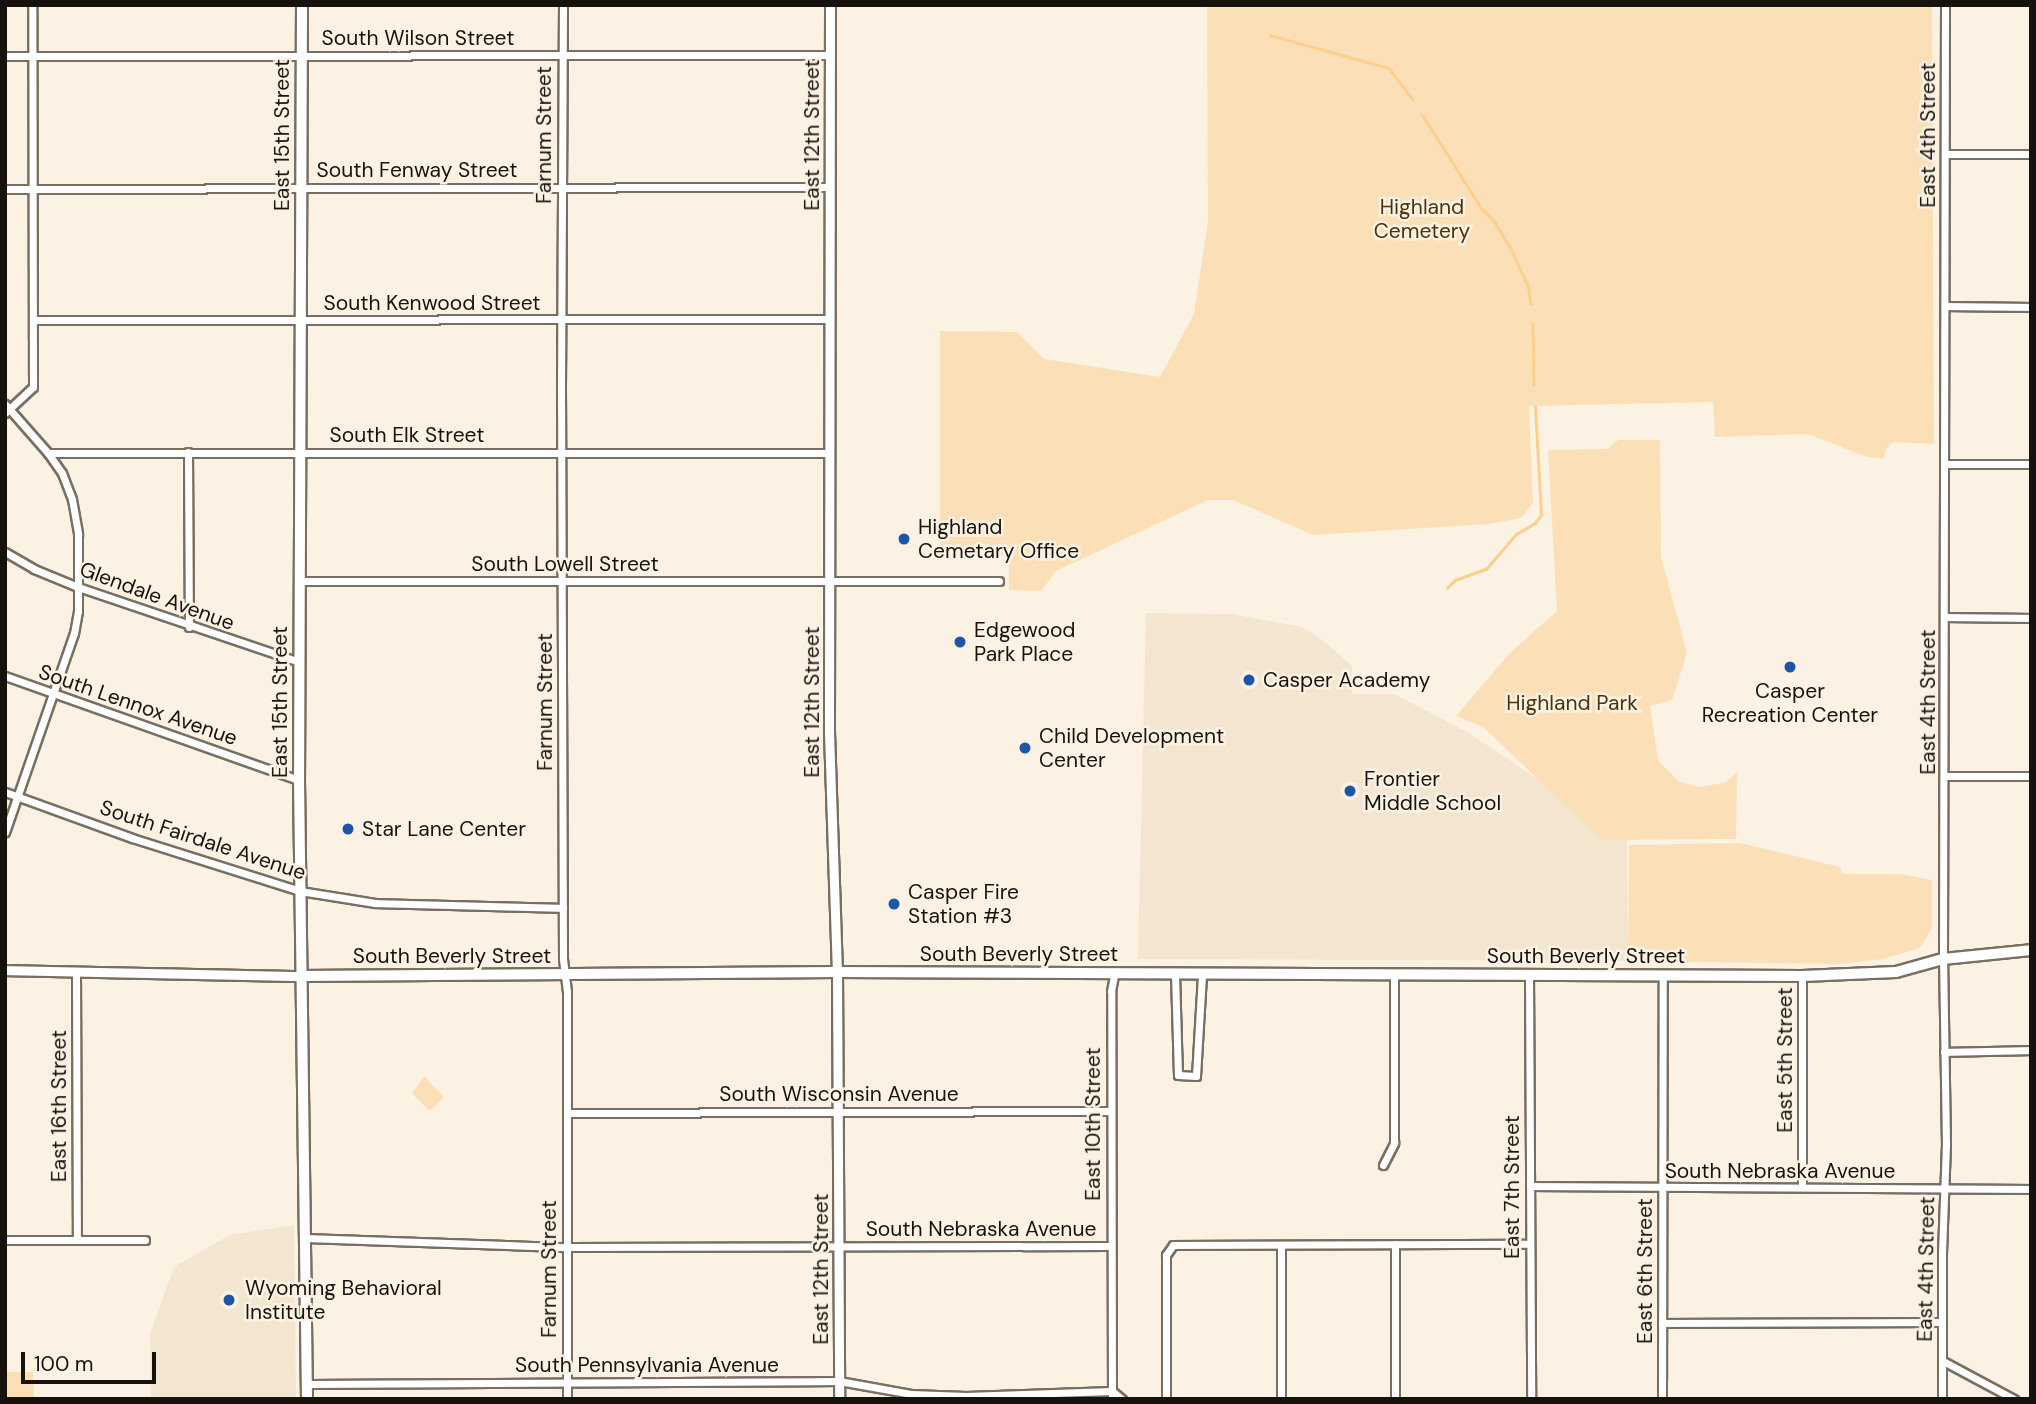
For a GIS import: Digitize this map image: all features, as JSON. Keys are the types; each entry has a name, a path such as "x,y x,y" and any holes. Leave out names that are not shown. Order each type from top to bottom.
{"main road":[{"name":"East 15th Street","path":"302,5 299,780 307,1399"},
{"name":"South Beverly Street","path":"301,976 836,972 1802,976 1896,972 1943,959 2031,950"}],"street":[{"path":"5,832 74,633 78,587 75,510 66,483 48,453 7,409 33,387 32,5"},
{"name":"Farnum Street","path":"563,5 563,908 567,1113 567,1399"},
{"name":"East 12th Street","path":"830,5 830,813 836,972 839,1399"},
{"name":"East 4th Street","path":"1942,1399 1945,5"},
{"name":"South Wilson Street","path":"5,56 830,55"},
{"path":"1946,154 2031,154"},
{"name":"South Fenway Street","path":"5,189 830,187"},
{"path":"1945,306 2031,307"},
{"name":"South Kenwood Street","path":"33,320 830,319"},
{"name":"South Elk Street","path":"48,453 830,453"},
{"path":"188,453 189,626"},
{"path":"1946,464 2031,464"},
{"name":"Glendale Avenue","path":"5,552 34,569 78,587 300,662"},
{"name":"South Lowell Street","path":"300,581 999,581"},
{"path":"1945,617 2031,618"},
{"name":"South Lennox Avenue","path":"5,676 52,695 299,780"},
{"path":"1945,776 2031,776"},
{"name":"South Fairdale Avenue","path":"5,792 132,838 300,891 375,903 563,908"},
{"name":"South Beverly Street","path":"5,970 301,976"},
{"name":"East 16th Street","path":"76,972 78,1240"},
{"path":"1175,974 1178,1075 1196,1076 1202,974"},
{"name":"East 10th Street","path":"1112,1395 1111,991 1114,975"},
{"path":"1383,1165 1394,1143 1394,975"},
{"name":"East 7th Street","path":"1529,975 1531,1399"},
{"name":"East 6th Street","path":"1662,1399 1663,975"},
{"name":"East 5th Street","path":"1802,976 1802,1186"},
{"path":"1944,1052 2031,1050"},
{"name":"South Wisconsin Avenue","path":"567,1113 1111,1111"},
{"name":"South Nebraska Avenue","path":"1530,1186 2031,1189"},
{"name":"South Nebraska Avenue","path":"306,1238 567,1247 1110,1246"},
{"path":"5,1240 145,1240"},
{"path":"1395,1244 1395,1399"},
{"path":"1166,1399 1166,1255 1173,1245 1281,1247 1530,1244"},
{"path":"1281,1247 1281,1399"},
{"path":"1662,1323 1942,1322"},
{"path":"1943,1361 2014,1399"},
{"name":"South Pennsylvania Avenue","path":"307,1384 839,1381 911,1394 1112,1395"},
{"path":"1112,1395 1122,1399"}],"shaded area":[{"name":"Frontier Middle School","path":"1146,613 1232,614 1302,627 1324,641 1352,666 1352,694 1394,694 1469,733 1627,839 1628,961 1138,959"},
{"name":"Wyoming Behavioral Institute","path":"294,1225 296,1399 151,1399 150,1334 174,1267 230,1235"}],"green space":[{"name":"Highland Cemetery","path":"1207,5 1932,5 1934,444 1893,442 1886,449 1883,459 1867,457 1808,434 1715,437 1713,402 1529,406 1533,503 1521,518 1489,524 1313,535 1233,500 1208,500 1056,571 1041,591 1009,590 1009,555 940,555 940,331 1017,332 1044,359 1160,377 1194,314 1208,221"},
{"name":"Highland Park","path":"1618,440 1660,440 1661,557 1687,653 1672,700 1650,706 1658,760 1678,781 1698,787 1724,783 1737,773 1736,839 1602,840 1483,727 1456,716 1509,654 1557,611 1548,450 1607,449"},
{"path":"1740,843 1840,867 1842,874 1900,874 1932,880 1932,928 1920,948 1883,959 1839,964 1628,961 1629,845"},
{"path":"424,1076 444,1097 430,1111 412,1094"},
{"path":"5,1372 33,1372 34,1399 5,1399"}],"waterway":[{"path":"1270,35 1389,68 1412,99"},
{"path":"1422,114 1482,209 1495,222 1510,247 1528,285 1531,304"},
{"path":"1533,324 1534,385"},
{"path":"1447,588 1455,580 1486,569 1516,534 1535,523 1541,515 1535,407"}],"place":[{"name":"Highland Cemetary Office","path":"904,539"},
{"name":"Edgewood Park Place","path":"960,642"},
{"name":"Casper Recreation Center","path":"1790,667"},
{"name":"Casper Academy","path":"1249,680"},
{"name":"Child Development Center","path":"1025,748"},
{"name":"Frontier Middle School","path":"1350,791"},
{"name":"Star Lane Center","path":"348,829"},
{"name":"Casper Fire Station #3","path":"894,904"},
{"name":"Wyoming Behavioral Institute","path":"229,1300"}]}
